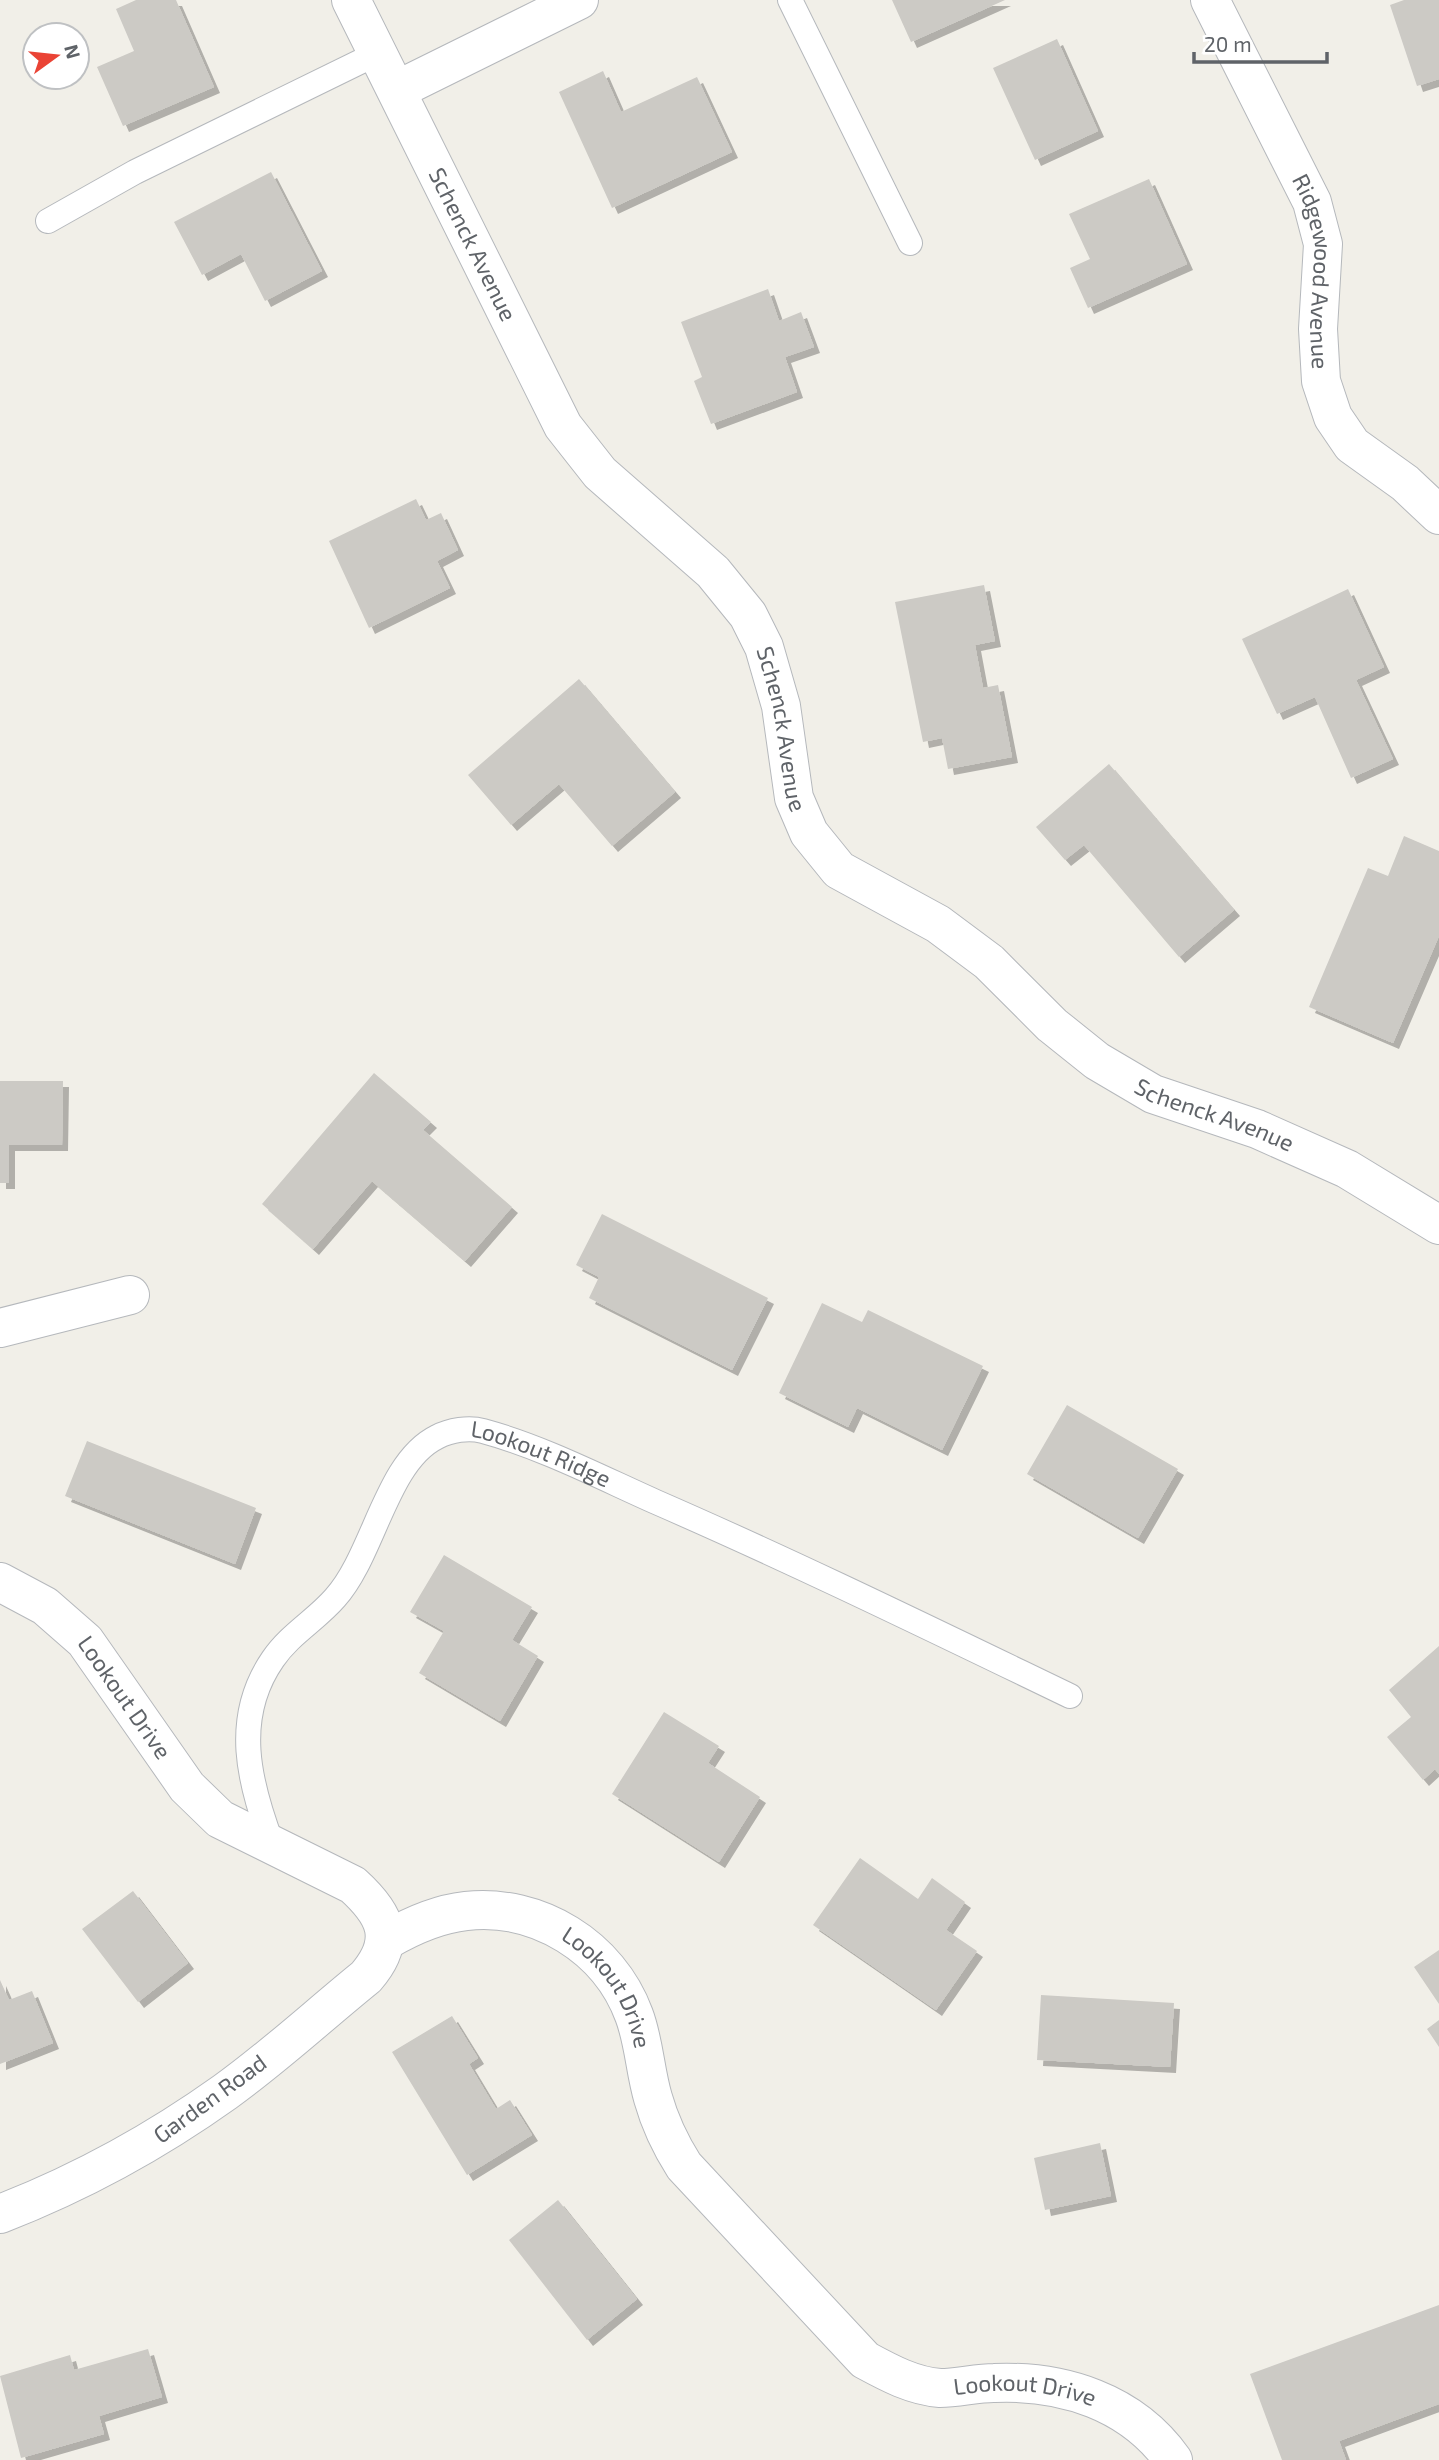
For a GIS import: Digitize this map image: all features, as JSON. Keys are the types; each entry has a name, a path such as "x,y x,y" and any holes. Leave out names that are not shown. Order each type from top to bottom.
{"street":[{"name":"Schenck Avenue","path":"351,0 563,426 600,473 713,572 748,615 764,647 781,706 794,798 809,833 839,870 948,931 989,962 1052,1026 1097,1061 1153,1094 1257,1129 1347,1169 1439,1225"},
{"path":"397,90 579,0"},
{"name":"Ridgewood Avenue","path":"1210,0 1312,202 1323,244 1318,329 1321,381 1333,417 1352,445 1405,483 1439,515"},
{"path":"0,1328 130,1296"},
{"name":"Lookout Drive","path":"0,1582 45,1606 85,1641 187,1787 220,1819 353,1885 370,1900 385,1927 387,1940 409,1927 468,1910 524,1915 565,1931 592,1952 621,1986 635,2016 653,2098 665,2135 684,2165 865,2360 902,2379 940,2388 993,2383 1042,2384 1097,2397 1130,2417 1173,2460"},
{"name":"Garden Road","path":"0,2214 49,2195 142,2147 226,2091 366,1977 377,1964 387,1940"}],"lane":[{"path":"790,0 910,243"},
{"path":"48,220 135,172 378,53"},
{"name":"Lookout Ridge","path":"272,1844 252,1792 247,1745 254,1697 272,1660 300,1628 335,1598 361,1563 408,1464 427,1442 458,1430 480,1429 552,1456 748,1542 1070,1696"}],"building":[{"path":"136,0 176,0 214,87 123,126 97,67 134,51 116,9"},
{"path":"892,0 1005,0 911,42"},
{"path":"1404,0 1439,0 1439,79 1417,86 1390,5"},
{"path":"1057,39 1098,131 1035,160 993,68"},
{"path":"603,71 621,112 697,77 732,152 612,208 559,92"},
{"path":"271,172 322,271 265,301 241,254 202,275 174,222"},
{"path":"1149,179 1187,264 1088,308 1070,268 1090,259 1069,214"},
{"path":"768,289 779,321 801,312 814,347 785,357 797,392 711,424 694,381 702,377 681,322"},
{"path":"416,499 426,520 441,513 458,550 437,561 450,588 369,628 329,541"},
{"path":"984,585 995,641 975,645 983,688 998,685 1012,757 948,769 942,738 923,742 895,602"},
{"path":"1348,589 1384,667 1356,680 1393,759 1351,778 1315,697 1277,714 1242,639"},
{"path":"579,679 675,792 612,846 559,784 511,825 468,775"},
{"path":"1109,764 1234,910 1179,957 1084,845 1065,860 1036,827"},
{"path":"1404,836 1439,851 1439,936 1393,1043 1309,1007 1368,868 1388,876"},
{"path":"374,1073 431,1122 423,1130 512,1207 465,1261 372,1181 313,1249 262,1204"},
{"path":"0,1081 63,1081 62,1145 9,1145 9,1183 0,1183"},
{"path":"602,1214 768,1298 732,1370 589,1298 599,1277 576,1265"},
{"path":"822,1303 862,1322 868,1310 983,1366 942,1450 857,1408 848,1427 779,1393"},
{"path":"1067,1405 1178,1469 1138,1538 1027,1474"},
{"path":"87,1441 256,1508 235,1564 65,1496"},
{"path":"444,1555 532,1607 512,1640 538,1656 500,1721 419,1673 444,1631 410,1612"},
{"path":"1439,1646 1439,1774 1435,1769 1423,1780 1387,1737 1411,1717 1389,1690"},
{"path":"664,1712 719,1746 708,1763 760,1797 719,1862 612,1794"},
{"path":"860,1858 918,1899 932,1878 965,1902 946,1930 977,1951 936,2010 813,1925"},
{"path":"133,1891 188,1963 138,2002 82,1929"},
{"path":"1439,1950 1439,2004 1414,1967"},
{"path":"0,1980 9,2000 32,1991 53,2043 0,2064"},
{"path":"1041,1995 1174,2003 1170,2067 1037,2060"},
{"path":"452,2016 478,2058 469,2064 496,2109 510,2100 532,2135 467,2175 392,2052"},
{"path":"1439,2020 1439,2047 1427,2029"},
{"path":"1100,2143 1111,2196 1045,2210 1034,2158"},
{"path":"558,2200 637,2299 587,2340 509,2240"},
{"path":"1439,2305 1439,2404 1339,2441 1346,2460 1282,2460 1250,2374"},
{"path":"148,2349 162,2397 99,2416 104,2434 21,2458 0,2376 70,2355 74,2370"}]}
